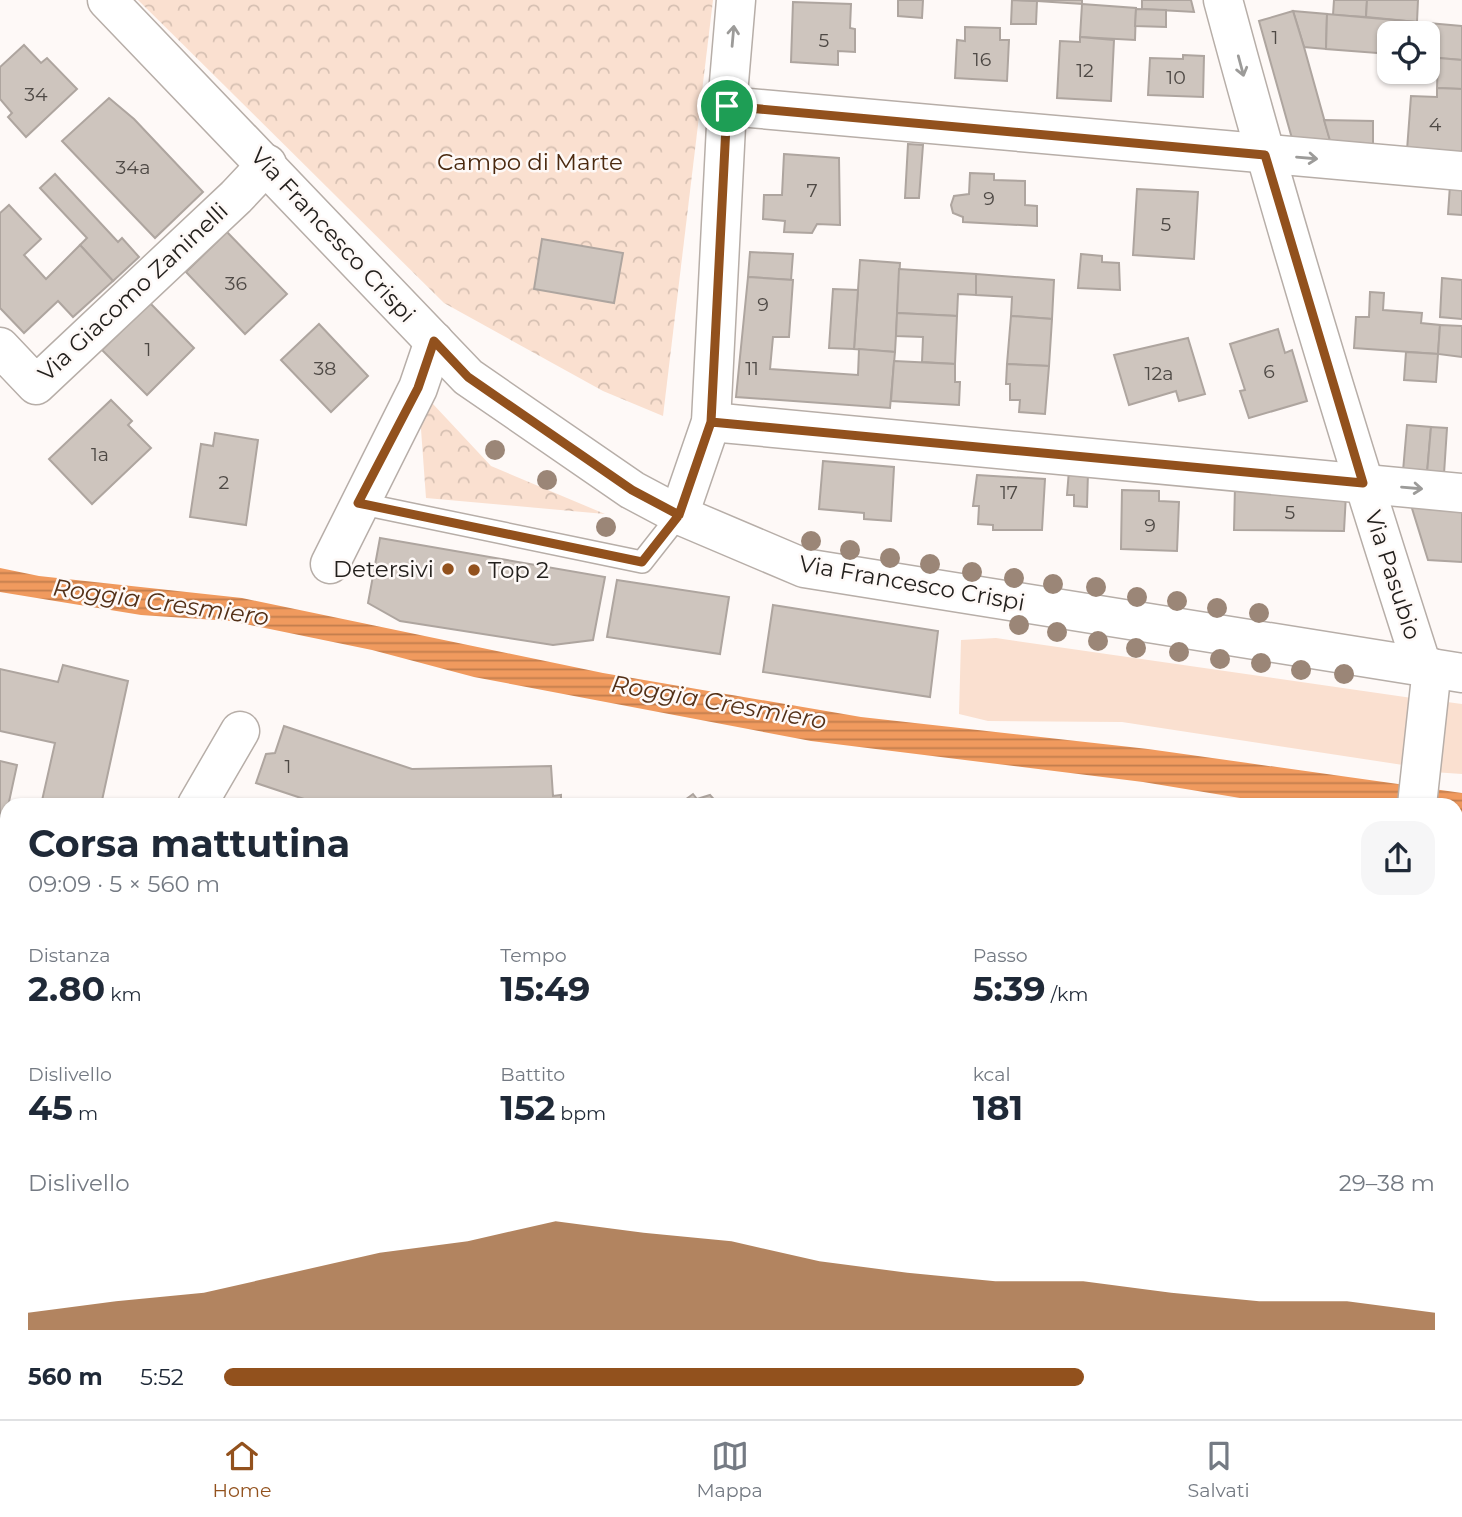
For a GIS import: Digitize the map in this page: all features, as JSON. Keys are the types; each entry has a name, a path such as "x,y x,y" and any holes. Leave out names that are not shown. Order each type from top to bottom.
{"street":[{"name":"Via Francesco Crispi","path":"107,0 267,164 468,377 632,490 679,515 803,568 1439,669"},
{"path":"679,515 711,422 727,106 736,0"},
{"name":"Via Pasubio","path":"1223,0 1265,155 1363,483 1439,669"},
{"path":"727,106 1462,171"},
{"name":"Via Giacomo Zaninelli","path":"0,347 36,385 236,197 267,164"},
{"path":"330,564 358,503 418,388 434,341"},
{"path":"711,422 1462,492"},
{"path":"1418,798 1439,669"},
{"path":"204,798 240,731"}],"lane":[{"path":"358,503 642,562 679,515"}],"green space":[{"name":"Campo di Marte","path":"138,0 713,0 663,416 603,391 444,303"},
{"path":"418,388 491,466 605,514 426,498"},
{"path":"996,638 1412,698 1403,765 1122,722 988,721 959,714 961,640"},
{"path":"1447,702 1462,704 1462,774 1433,772"}],"water":[{"name":"Roggia Cresmiero","path":"0,568 39,576 242,598 603,673 861,717 1148,749 1462,793 1462,798 1240,798 1143,782 811,741 474,677 372,650 231,621 141,615 0,592"}],"building":[{"path":"898,0 923,0 922,18 898,16"},
{"path":"1012,0 1037,1 1036,24 1011,24"},
{"path":"1018,0 1082,0 1082,4 1037,1"},
{"path":"1142,0 1191,0 1194,12 1142,9"},
{"path":"1334,0 1367,0 1366,17 1333,15"},
{"path":"1367,0 1418,0 1417,21 1366,17"},
{"path":"793,2 851,4 850,28 855,29 855,52 838,51 838,65 791,62"},
{"path":"1082,4 1136,8 1135,40 1080,37"},
{"path":"1136,9 1166,10 1166,27 1135,26"},
{"path":"1293,11 1327,14 1326,49 1304,47"},
{"path":"1293,11 1331,144 1293,142 1259,21"},
{"path":"1327,14 1406,21 1377,21 1377,53 1326,49"},
{"path":"1440,24 1462,26 1462,60 1440,58"},
{"path":"965,27 1000,28 1000,40 1009,40 1007,81 955,78 957,40 965,41"},
{"path":"1080,37 1114,40 1111,101 1057,98 1060,41 1080,42"},
{"path":"24,45 41,63 47,58 77,89 26,137 8,117 12,113 0,99 0,67"},
{"path":"1183,55 1204,56 1203,97 1148,95 1150,58 1183,59"},
{"path":"1440,58 1462,60 1462,89 1437,88 1437,84 1440,84"},
{"path":"1437,88 1462,89 1462,155 1407,150 1411,96 1437,97"},
{"path":"109,98 134,119 203,192 155,238 62,141"},
{"path":"1324,120 1373,121 1373,146 1331,144"},
{"path":"908,144 923,145 919,198 905,198"},
{"path":"784,154 839,158 840,225 817,224 812,233 784,232 785,221 763,219 764,195 782,195"},
{"path":"970,173 994,174 994,180 1025,181 1025,205 1037,206 1037,226 963,222 963,217 953,213 951,205 954,196 969,194"},
{"path":"55,174 118,242 122,238 139,257 113,281 80,245 87,238 40,188"},
{"path":"1450,185 1462,185 1462,215 1448,214"},
{"path":"1137,189 1198,192 1194,259 1133,255"},
{"path":"9,205 41,239 24,255 46,279 80,245 113,281 73,317 58,301 24,333 0,308 0,213"},
{"path":"227,232 287,294 245,334 186,272"},
{"path":"542,239 623,253 614,303 534,289"},
{"path":"750,252 793,254 791,280 748,277"},
{"path":"1081,254 1102,256 1102,262 1119,263 1120,290 1078,288"},
{"path":"860,260 900,263 895,352 854,349"},
{"path":"899,269 976,274 976,295 958,294 957,316 897,313"},
{"path":"976,274 1054,280 1052,319 1011,316 1012,297 976,295"},
{"path":"748,277 793,280 789,337 773,337 770,369 858,375 859,349 895,352 890,408 736,397"},
{"path":"1442,278 1462,280 1462,319 1440,317"},
{"path":"833,289 858,290 854,349 829,348"},
{"path":"1370,292 1384,293 1383,310 1422,313 1421,323 1440,325 1438,354 1354,348 1356,317 1369,317"},
{"path":"150,303 194,348 147,395 102,350"},
{"path":"897,313 957,316 955,364 922,362 923,337 896,336"},
{"path":"1011,316 1052,319 1049,366 1007,364"},
{"path":"319,324 368,376 331,412 281,360"},
{"path":"1440,325 1462,326 1462,357 1438,354"},
{"path":"1278,329 1285,353 1292,350 1307,401 1249,418 1240,391 1245,390 1230,344"},
{"path":"1188,338 1205,394 1179,401 1176,391 1129,405 1114,355"},
{"path":"1406,352 1438,354 1436,382 1404,380"},
{"path":"894,361 955,364 955,382 960,382 959,405 891,401"},
{"path":"1007,364 1049,366 1045,414 1019,412 1020,400 1010,400 1010,384 1006,384"},
{"path":"111,400 132,421 128,425 151,448 92,504 49,459"},
{"path":"1407,425 1431,427 1427,473 1403,471"},
{"path":"1431,427 1447,428 1444,474 1427,473"},
{"path":"215,433 258,440 246,525 190,517 201,444 213,446"},
{"path":"823,461 894,467 891,521 864,519 864,513 819,509"},
{"path":"1069,470 1088,472 1087,507 1074,506 1074,495 1067,495"},
{"path":"977,475 1045,479 1042,530 993,530 993,525 978,524 979,506 973,506"},
{"path":"1235,486 1346,494 1344,531 1234,530"},
{"path":"1122,490 1159,491 1159,501 1179,502 1177,551 1121,549"},
{"path":"1410,502 1462,507 1462,562 1428,560"},
{"path":"380,538 605,577 593,640 553,645 400,621 368,603"},
{"path":"617,580 729,597 720,654 607,637"},
{"path":"773,605 938,631 930,697 763,672"},
{"path":"63,665 128,681 103,798 43,798 55,743 0,731 0,669 58,682"},
{"path":"284,726 412,769 551,766 553,796 561,795 561,798 301,798 256,783 266,754 275,753"},
{"path":"0,761 17,765 10,798 0,798"}],"place":[{"name":"Detersivi","path":"448,569"},
{"name":"Top 2","path":"474,570"}],"route":[{"path":"727,106 711,422 679,515 632,490 468,377 434,341 418,388 358,503 642,562 679,515 711,422 1363,483 1265,155 727,106"}]}
